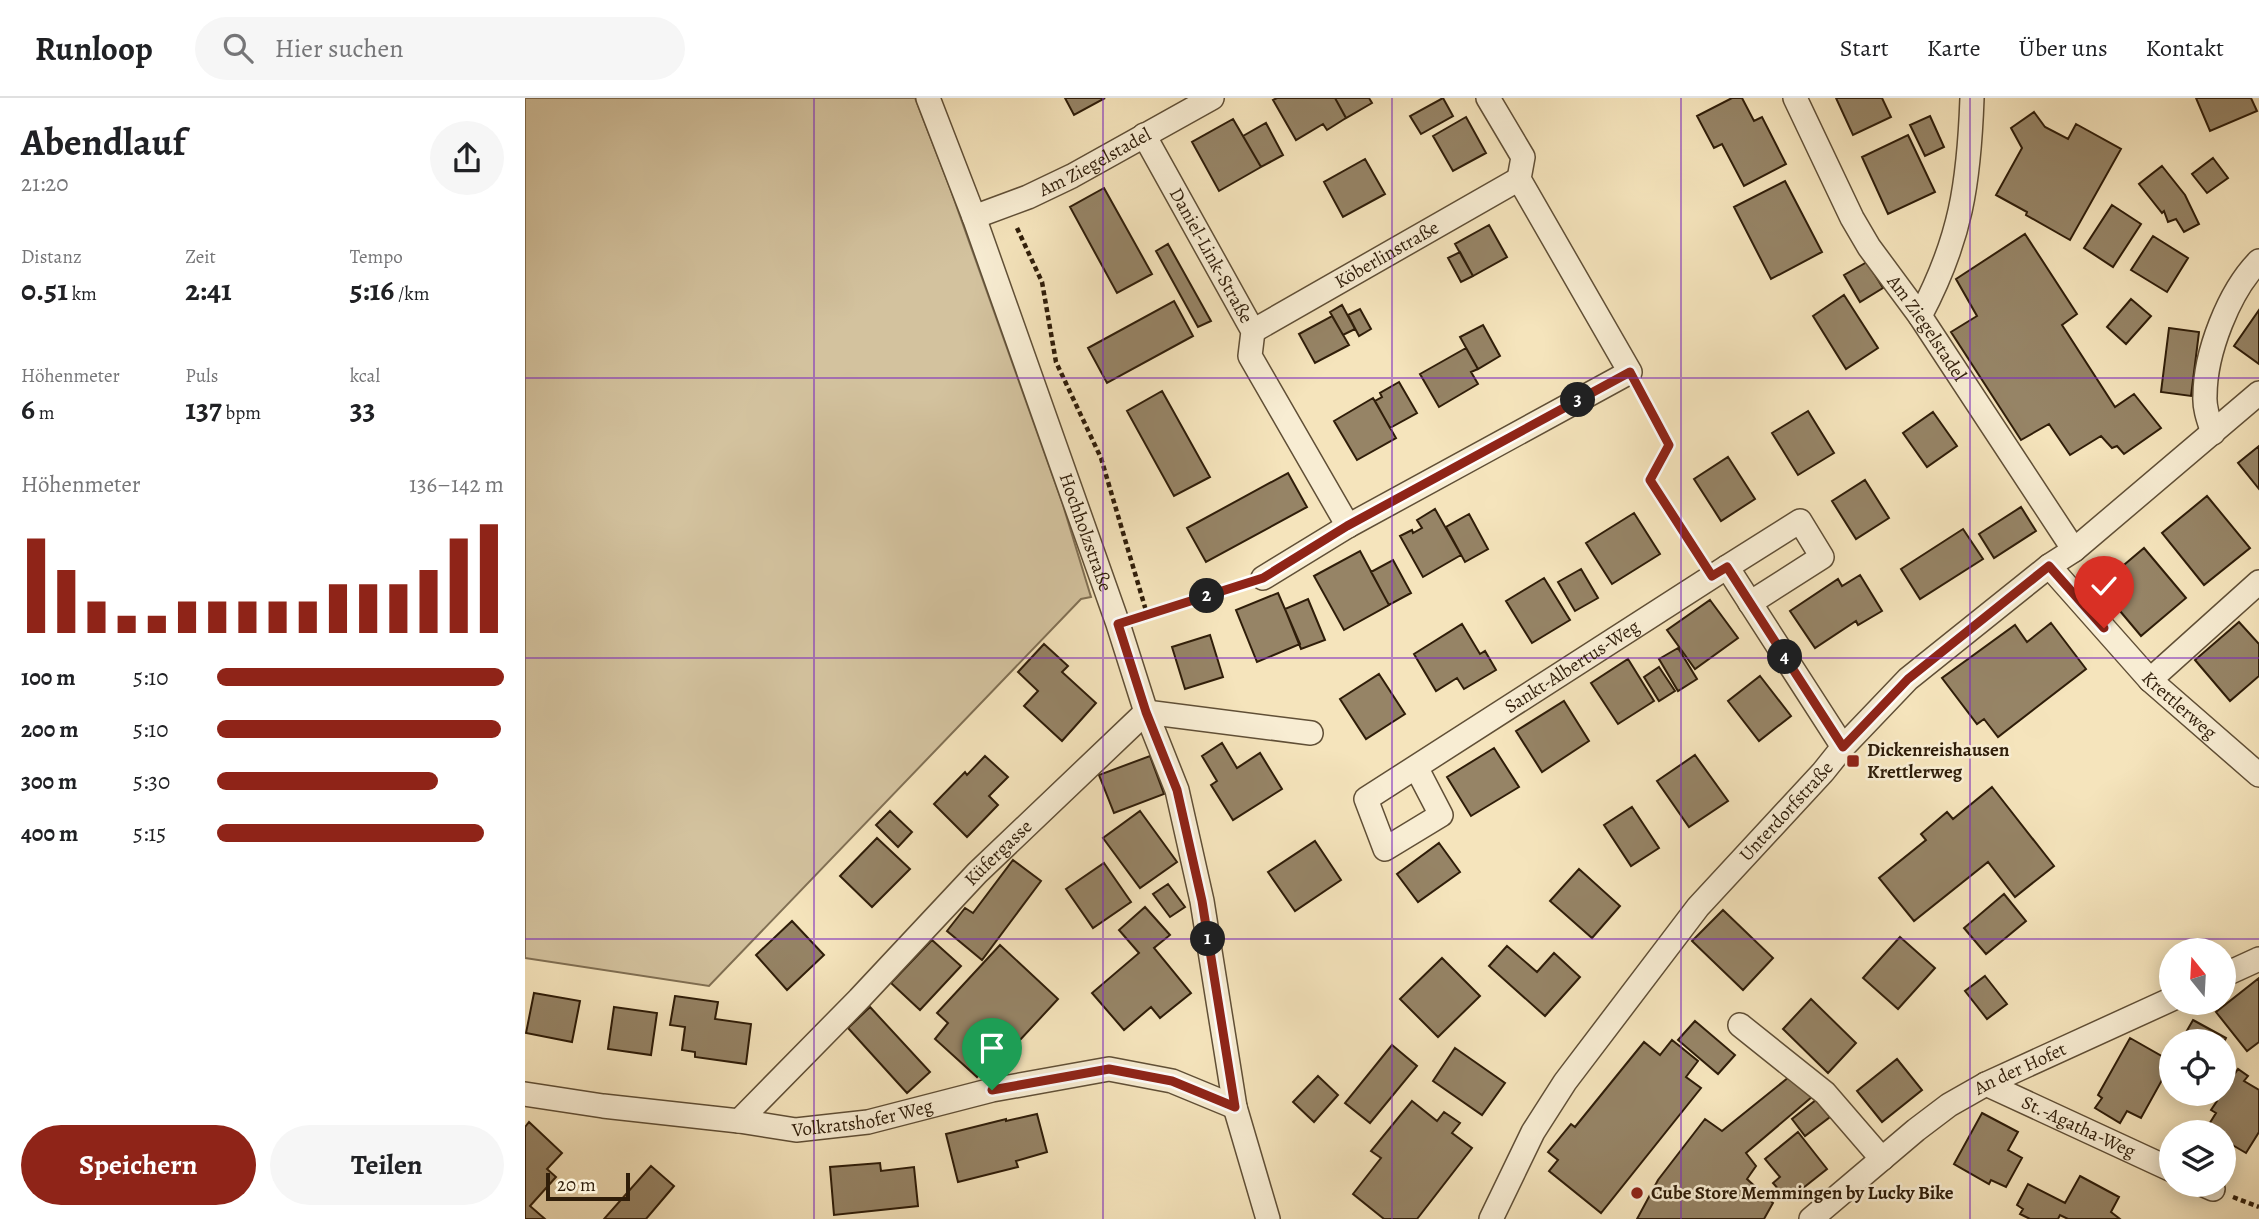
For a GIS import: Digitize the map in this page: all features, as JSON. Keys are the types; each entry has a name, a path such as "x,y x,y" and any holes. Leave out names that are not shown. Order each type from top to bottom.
{"street":[{"name":"Hochholzstraße","path":"928,98 974,217 1118,624 1146,712 1177,790 1202,901 1235,1107 1268,1219"},
{"name":"Am Ziegelstadel","path":"974,217 1072,176 1212,98"},
{"path":"1263,578 1347,526 1630,372 1519,179 1523,157 1487,98"},
{"name":"Am Ziegelstadel","path":"1795,98 1852,218 1869,247 1920,316 2074,550"},
{"path":"1920,316 1935,287 1957,229 1966,184 1972,98"},
{"name":"Daniel-Link-Straße","path":"1144,135 1253,331 1250,356 1347,526"},
{"name":"Köberlinstraße","path":"1253,331 1519,179"},
{"path":"2213,433 2204,397 2209,359 2237,291 2259,261"},
{"name":"Unterdorfstraße","path":"1491,1219 1533,1132 1565,1082 1698,907 1843,747 1908,679 2049,566 2074,550 2259,393"},
{"name":"Sankt-Albertus-Weg","path":"1416,767 1800,521 1822,557 1751,603"},
{"name":"Krettlerweg","path":"2049,566 2150,680 2259,775"},
{"path":"1719,572 1751,603 1843,747"},
{"path":"2150,680 2259,582"},
{"path":"1146,712 1311,733"},
{"name":"Küfergasse","path":"739,1121 859,999 977,873 1146,712"},
{"path":"2237,969 2259,959"},
{"name":"An der Hofet","path":"1811,1219 1949,1105 1986,1084 2159,1005"},
{"path":"1740,1025 1825,1093 1882,1159"},
{"name":"Volkratshofer Weg","path":"525,1094 796,1130 868,1122 992,1090 1109,1069 1172,1081 1235,1107"},
{"name":"St.-Agatha-Weg","path":"1986,1084 2159,1164"}],"path":[{"path":"1007,205 1042,282 1056,362 1101,458 1147,614"},
{"path":"1630,372 1669,445 1650,480 1719,572"},
{"path":"1118,624 1263,578"}],"shaded area":[{"path":"525,98 915,98 950,188 1063,505 1091,597 1081,599 709,986 525,958"}],"building":[{"path":"1065,98 1105,98 1074,115"},
{"path":"1335,98 1346,118 1327,130 1323,124 1296,140 1273,100"},
{"path":"1335,98 1369,98 1372,103 1346,118"},
{"path":"1443,98 1453,116 1421,134 1410,116"},
{"path":"1732,98 1742,98 1754,121 1762,117 1786,164 1744,186 1722,144 1714,148 1697,116"},
{"path":"1836,98 1882,98 1891,117 1853,135"},
{"path":"2196,98 2251,98 2257,111 2210,131"},
{"path":"2034,112 2045,127 2068,139 2076,124 2121,149 2070,240 1996,195 2022,148 2011,128"},
{"path":"1930,116 1944,147 1925,156 1910,125"},
{"path":"1466,117 1486,153 1453,171 1433,136"},
{"path":"1233,119 1261,167 1219,191 1192,142"},
{"path":"1266,123 1283,155 1261,167 1243,136"},
{"path":"1908,135 1935,192 1888,214 1862,157"},
{"path":"2213,158 2228,178 2207,193 2192,174"},
{"path":"1365,159 1385,194 1343,217 1324,182"},
{"path":"2162,166 2185,195 2199,224 2184,232 2176,219 2168,222 2164,211 2162,213 2139,184"},
{"path":"1785,181 1822,252 1771,279 1734,207"},
{"path":"1104,188 1152,274 1117,293 1070,207"},
{"path":"2112,205 2141,224 2113,267 2084,248"},
{"path":"1489,225 1507,257 1473,276 1455,244"},
{"path":"2025,234 2077,314 2062,325 2115,407 2134,394 2161,428 2124,454 2117,446 2112,448 2101,436 2070,455 2049,424 2021,440 1951,332 1977,316 1956,279"},
{"path":"2153,236 2188,258 2167,292 2131,270"},
{"path":"1168,244 1211,321 1198,327 1156,251"},
{"path":"1460,252 1473,276 1461,282 1448,258"},
{"path":"1867,262 1883,288 1860,302 1844,275"},
{"path":"1844,295 1878,348 1846,369 1813,316"},
{"path":"2131,299 2151,316 2126,344 2107,327"},
{"path":"1174,301 1193,336 1107,383 1088,348"},
{"path":"1342,305 1355,329 1343,335 1330,312"},
{"path":"1360,309 1371,329 1359,336 1348,315"},
{"path":"2259,310 2259,364 2234,346"},
{"path":"1332,316 1349,345 1315,363 1299,334"},
{"path":"1483,325 1500,356 1478,369 1460,337"},
{"path":"2169,328 2199,332 2191,396 2161,392"},
{"path":"1466,348 1478,369 1471,372 1478,384 1439,407 1420,374"},
{"path":"1399,382 1417,413 1390,428 1375,401 1382,397 1380,393"},
{"path":"1162,391 1210,477 1174,496 1127,411"},
{"path":"1373,398 1396,438 1357,460 1334,421"},
{"path":"1808,411 1834,453 1798,475 1772,433"},
{"path":"1933,412 1957,446 1927,467 1903,433"},
{"path":"2259,446 2259,489 2238,463"},
{"path":"1728,457 1755,499 1721,521 1694,479"},
{"path":"1288,473 1307,507 1206,562 1187,528"},
{"path":"1865,480 1889,518 1856,539 1832,501"},
{"path":"2207,496 2250,548 2204,585 2162,533"},
{"path":"2021,507 2036,531 1994,558 1979,534"},
{"path":"1435,509 1461,555 1423,577 1400,536 1422,528 1417,520"},
{"path":"1634,513 1660,554 1612,584 1586,543"},
{"path":"1469,514 1488,549 1465,562 1446,527"},
{"path":"1963,529 1983,559 1920,599 1901,569"},
{"path":"2144,548 2186,598 2141,636 2099,586"},
{"path":"1360,551 1389,605 1344,630 1314,576"},
{"path":"1393,560 1411,593 1389,605 1371,572"},
{"path":"1581,569 1598,598 1575,611 1558,582"},
{"path":"1860,575 1882,611 1858,625 1856,621 1815,648 1790,611 1838,579 1842,586"},
{"path":"1544,578 1570,620 1532,643 1506,601"},
{"path":"1278,593 1300,644 1257,662 1236,610"},
{"path":"1308,599 1325,640 1301,649 1285,609"},
{"path":"1710,600 1738,638 1695,669 1667,630"},
{"path":"2239,622 2259,644 2259,676 2230,701 2195,660"},
{"path":"2051,623 2086,669 1998,737 1984,719 1977,724 1942,678 2015,625 2027,642"},
{"path":"1462,624 1480,654 1485,651 1496,670 1464,689 1457,678 1436,691 1414,654"},
{"path":"1210,635 1223,677 1185,689 1172,647"},
{"path":"1044,644 1068,666 1062,672 1096,703 1062,741 1024,706 1038,691 1018,672"},
{"path":"1678,648 1697,679 1678,691 1659,659"},
{"path":"1628,659 1654,701 1618,724 1591,683"},
{"path":"1659,667 1675,691 1659,701 1644,677"},
{"path":"1379,674 1405,714 1366,739 1340,699"},
{"path":"1760,676 1791,716 1759,741 1728,701"},
{"path":"1564,701 1589,741 1542,772 1516,731"},
{"path":"1222,743 1237,768 1260,753 1282,789 1233,820 1211,785 1217,781 1202,756"},
{"path":"1494,748 1519,787 1471,816 1447,777"},
{"path":"1695,755 1728,801 1689,827 1657,781"},
{"path":"985,756 1008,777 989,796 998,805 967,837 934,804"},
{"path":"1150,756 1164,794 1114,813 1099,775"},
{"path":"1992,787 2054,866 2015,897 1988,862 1914,921 1879,878 1926,840 1921,834 1947,812 1953,819"},
{"path":"1632,807 1659,848 1631,866 1604,825"},
{"path":"890,811 912,832 898,847 876,825"},
{"path":"1140,811 1177,862 1140,888 1103,838"},
{"path":"877,838 910,869 872,907 840,876"},
{"path":"1315,841 1341,880 1295,911 1268,872"},
{"path":"1439,843 1460,872 1418,902 1397,874"},
{"path":"1013,860 1041,881 982,960 947,931 965,908 973,913"},
{"path":"1104,863 1131,902 1093,928 1066,889"},
{"path":"1579,869 1620,906 1592,938 1550,901"},
{"path":"1168,884 1185,907 1170,917 1153,894"},
{"path":"2004,894 2026,921 1986,954 1964,928"},
{"path":"1145,907 1170,935 1154,948 1191,993 1160,1018 1151,1007 1124,1030 1092,993 1139,953 1119,930"},
{"path":"1723,910 1773,958 1743,990 1692,941"},
{"path":"792,921 824,955 787,990 756,955"},
{"path":"1900,937 1935,968 1898,1009 1863,978"},
{"path":"932,940 961,966 920,1010 891,983"},
{"path":"1000,945 1058,999 995,1067 991,1062 977,1077 935,1039 948,1023 937,1013"},
{"path":"1507,946 1537,972 1554,953 1580,977 1545,1016 1489,966"},
{"path":"1442,958 1480,996 1438,1037 1400,999"},
{"path":"1985,976 2007,1004 1987,1019 1965,991"},
{"path":"2259,978 2259,1042 2247,1051 2236,1037 2236,1029 2230,1029 2218,1015 2237,1015 2237,995"},
{"path":"534,993 580,1001 572,1042 526,1033"},
{"path":"675,996 718,1002 715,1019 751,1024 746,1064 695,1057 695,1052 682,1050 685,1027 670,1025"},
{"path":"1811,999 1856,1043 1828,1073 1783,1029"},
{"path":"614,1007 657,1013 651,1055 608,1049"},
{"path":"870,1007 930,1072 907,1093 848,1028"},
{"path":"2193,1020 2210,1029 2188,1029"},
{"path":"1695,1021 1735,1055 1718,1074 1678,1040"},
{"path":"2130,1038 2159,1055 2159,1085 2141,1118 2127,1111 2120,1123 2095,1108 2102,1098 2098,1095"},
{"path":"1672,1040 1698,1061 1686,1077 1701,1088 1601,1213 1549,1171 1558,1160 1548,1152 1571,1124 1575,1127 1644,1042 1660,1055"},
{"path":"1392,1045 1417,1066 1370,1123 1345,1103"},
{"path":"1455,1048 1505,1083 1482,1115 1433,1081"},
{"path":"1897,1059 1922,1090 1882,1122 1857,1091"},
{"path":"2238,1069 2248,1076 2244,1081 2259,1090 2259,1132 2246,1153 2236,1147 2236,1120 2212,1120 2216,1113 2211,1110 2214,1106 2236,1106 2236,1072"},
{"path":"1318,1076 1338,1095 1314,1122 1293,1102"},
{"path":"1789,1077 1813,1096 1746,1153 1756,1166 1747,1179 1773,1203 1764,1219 1637,1219 1658,1180 1705,1119 1722,1131"},
{"path":"1816,1100 1830,1117 1805,1136 1792,1119"},
{"path":"1412,1101 1437,1121 1444,1112 1460,1123 1452,1133 1472,1148 1417,1219 1384,1219 1353,1194 1381,1158 1371,1151"},
{"path":"1982,1113 2018,1132 2008,1150 2022,1158 2006,1187 1991,1180 1989,1184 1954,1164"},
{"path":"1037,1114 1047,1152 1016,1161 1018,1167 958,1182 946,1134"},
{"path":"529,1122 562,1153 547,1169 556,1177 530,1206 545,1219 525,1219 525,1127"},
{"path":"1798,1132 1827,1169 1788,1200 1773,1183 1780,1177 1765,1159"},
{"path":"880,1163 881,1171 914,1167 918,1206 834,1215 830,1167"},
{"path":"651,1166 674,1186 646,1219 604,1219"},
{"path":"2080,1176 2119,1197 2111,1212 2120,1219 2068,1219 2060,1215 2058,1219 2030,1219 2020,1214 2023,1209 2017,1205 2028,1184 2065,1203"}],"place":[{"name":"Dickenreishausen Krettlerweg","path":"1853,761"},
{"name":"Cube Store Memmingen by Lucky Bike","path":"1637,1193"}],"route":[{"path":"992,1090 1109,1069 1172,1081 1235,1107 1202,901 1177,790 1146,712 1118,624 1263,578 1347,526 1630,372 1669,445 1650,480 1712,576 1727,567 1843,747 1908,679 2049,566 2104,628"}]}
